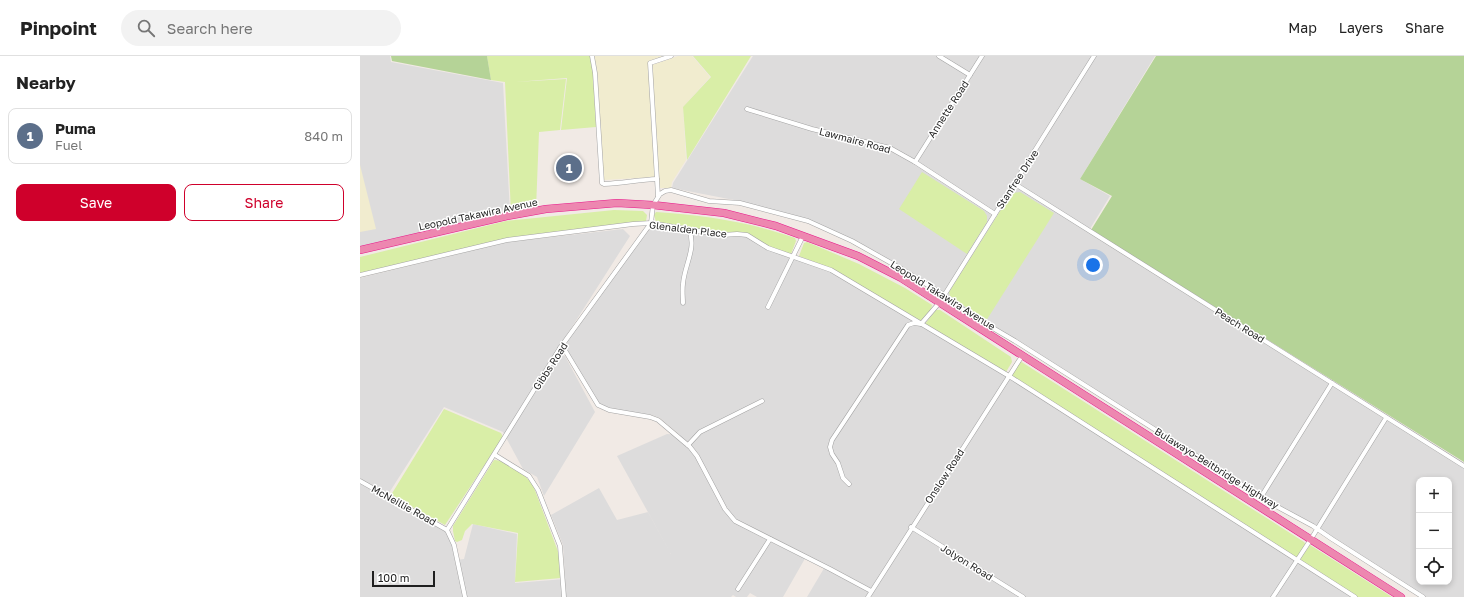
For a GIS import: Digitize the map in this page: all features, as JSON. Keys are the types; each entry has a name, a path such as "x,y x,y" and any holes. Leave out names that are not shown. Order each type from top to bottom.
{"highway":[{"name":"Leopold Takawira Avenue","path":"360,250 507,216 546,210 617,203 653,204 724,213 776,226 858,256 901,278 1022,356"},
{"name":"Bulawayo-Beitbridge Highway","path":"1022,356 1401,597"}],"street":[{"path":"592,56 595,73 602,183 628,183 636,180 657,179"},
{"path":"658,196 650,63 670,56"},
{"path":"939,56 970,75"},
{"name":"Annette Road","path":"915,162 982,56"},
{"name":"Stanfree Drive","path":"921,324 940,302 1094,56"},
{"name":"Lawmaire Road","path":"747,110 897,151 995,214"},
{"name":"Peach Road","path":"1015,184 1464,466"},
{"path":"651,223 653,204 658,196 665,191 671,190 709,201 740,203 808,221 852,241 944,295 969,314 1261,496 1317,529 1423,597"},
{"name":"Glenalden Place","path":"360,275 507,240 633,224 651,223 722,235 737,234 747,236 768,248 831,270 1009,376 1355,597"},
{"name":"Gibbs Road","path":"447,530 495,455 560,348 651,223"},
{"path":"683,303 683,285 687,262 692,247 689,230"},
{"path":"768,307 803,236"},
{"path":"849,484 843,478 838,463 832,454 830,447 832,440 908,325 914,323 921,324"},
{"path":"996,339 1001,333"},
{"path":"1009,348 1014,341"},
{"path":"560,348 566,352 598,405 609,410 650,417 658,420 688,445 697,456 729,515 735,521 871,591"},
{"name":"Onslow Road","path":"868,597 1022,356"},
{"path":"1261,496 1332,383"},
{"path":"1081,393 1092,391"},
{"path":"688,445 700,432 762,400"},
{"path":"1273,597 1298,560 1386,418"},
{"path":"495,455 529,476 538,490 560,546 564,597"},
{"name":"McNeillie Road","path":"360,481 447,530"},
{"name":"Jolyon Road","path":"912,527 1023,597"},
{"path":"447,530 450,533 454,545 465,597"},
{"path":"738,589 770,539"}],"shaded area":[{"path":"360,56 390,56 391,62 503,83 510,213 360,247"},
{"path":"594,56 663,56 649,61 655,177 604,180 597,72"},
{"path":"678,56 692,56 710,77 683,107 686,160 672,182 671,188 659,188 652,65"},
{"path":"753,56 1155,56 1080,179 1110,196 1088,232 1464,468 1464,597 1425,597 969,313 946,295 910,271 860,244 809,220 739,201 672,188 673,183"},
{"path":"360,165 376,229 360,232"},
{"path":"652,225 722,237 733,237 737,235 746,237 767,249 830,271 1010,378 1351,597 807,597 826,565 807,555 783,597 757,597 750,593 747,597 736,597 733,595 731,597 360,597 360,278 507,242 623,229 630,236 556,352 565,356 595,412 544,496 537,477 523,469 503,432 444,407 387,496 447,531 457,560 464,559 473,524 517,534 515,583 565,579 563,545 551,515 599,488 617,520 648,512 617,456 667,434 680,435 660,418 652,415 610,409 598,405 562,348"}],"green space":[{"path":"391,56 487,56 491,80 392,61"},
{"path":"487,56 590,56 593,73 596,127 561,130 567,78 515,82 566,79 560,130 539,132 536,209 511,213 505,82 491,80"},
{"path":"693,56 751,56 687,160 683,107 711,77"},
{"path":"1156,56 1464,56 1464,462 1091,230 1112,196 1080,179"},
{"path":"922,172 984,211 987,216 987,222 967,254 899,209"},
{"path":"1020,192 1054,213 986,321 950,296 949,292 1009,197 1014,193"},
{"path":"614,210 643,211 647,215 646,221 644,223 507,239 360,273 360,257 506,221"},
{"path":"656,212 726,220 778,232 795,238 796,241 791,254 768,246 747,234 722,233 656,222 654,215"},
{"path":"807,242 859,264 905,288 932,305 929,313 926,317 919,321 832,269 799,256 804,243"},
{"path":"936,310 940,310 1011,357 1012,362 1006,372 925,324"},
{"path":"1020,361 1304,542 1306,545 1297,559 1010,375"},
{"path":"444,409 501,433 503,437 445,525 391,495"},
{"path":"494,460 499,460 510,465 526,477 533,485 559,554 561,578 515,582 518,533 472,524 465,531 462,540 457,542 455,541 453,526"},
{"path":"1310,545 1392,597 1358,597 1301,561 1301,558"}],"place":[{"name":"Puma","path":"569,168"}]}
